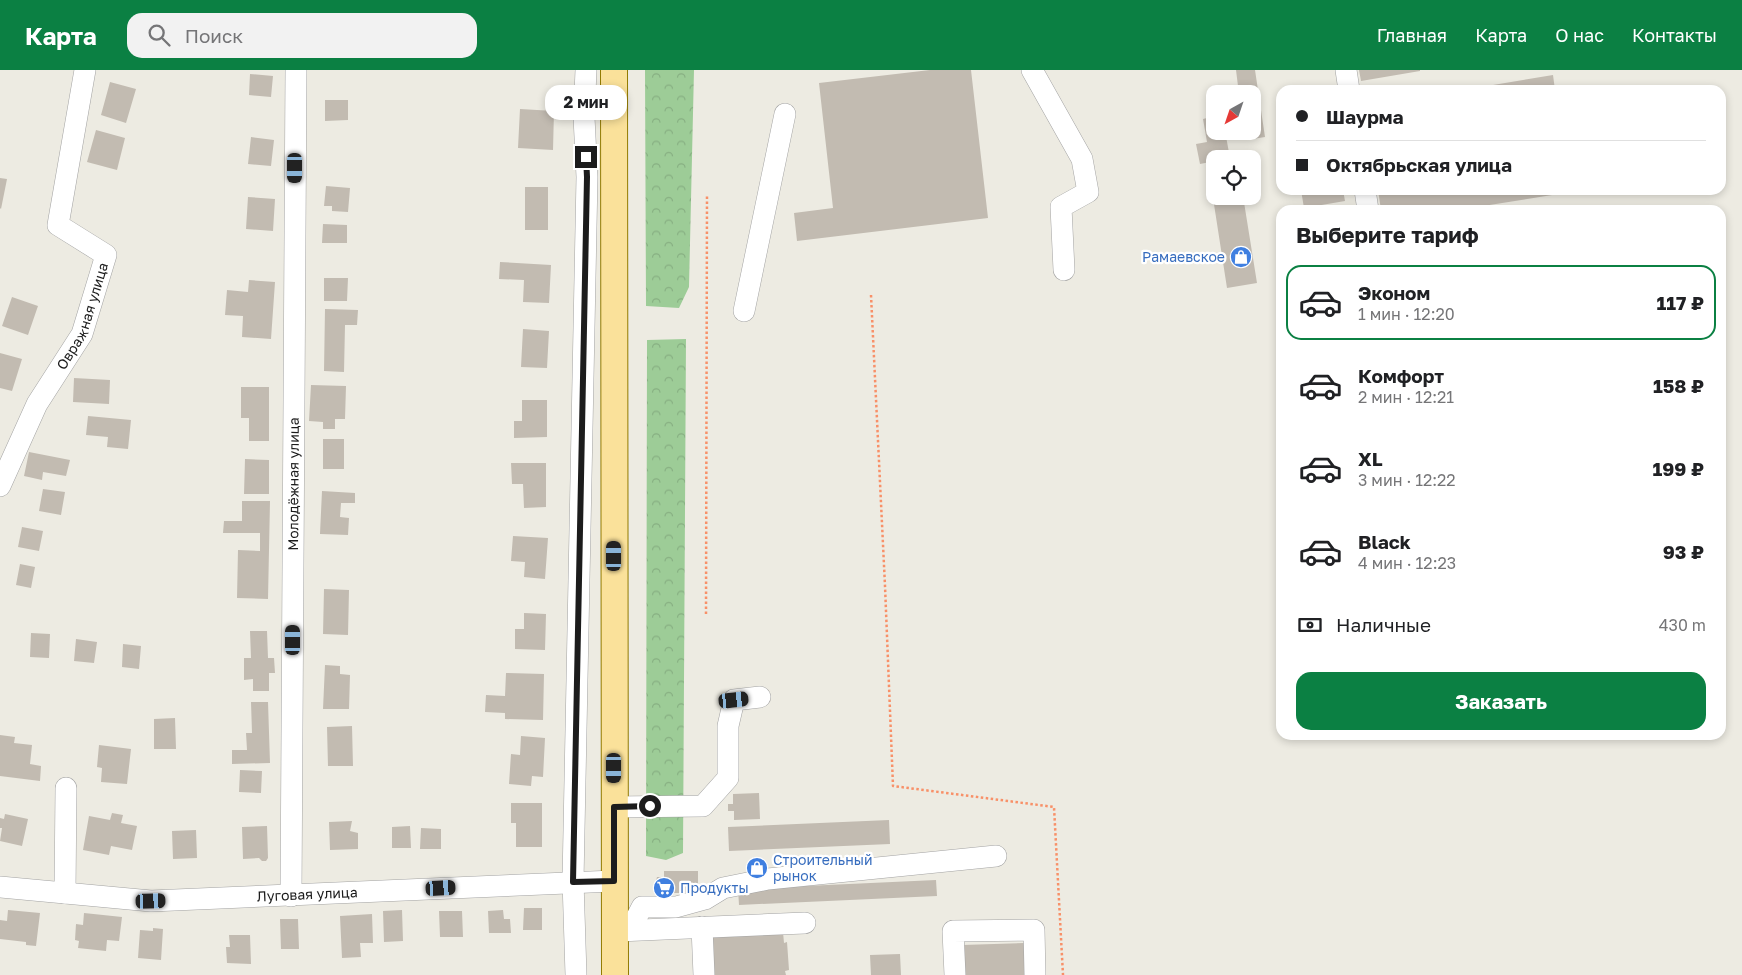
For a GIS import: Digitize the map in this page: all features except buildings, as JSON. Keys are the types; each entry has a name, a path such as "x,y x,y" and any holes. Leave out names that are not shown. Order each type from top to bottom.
{"main road":[{"path":"614,70 614,881 623,931 615,975"}],"street":[{"name":"Овражная улица","path":"0,486 37,404 82,334 106,256 58,225 85,70"},
{"name":"Молодёжная улица","path":"291,896 296,70"},
{"path":"576,975 573,882 587,187 584,117 586,70"},
{"path":"1032,70 1082,159 1088,192 1061,207 1064,270"},
{"path":"1346,70 1348,85"},
{"path":"744,311 785,114"},
{"path":"614,807 703,806 728,778 728,726 734,700 760,697"},
{"path":"64,893 66,788"},
{"path":"623,931 642,906 676,907 705,899 723,888 768,879 996,856"},
{"name":"Луговая улица","path":"0,887 151,901 614,881"},
{"path":"623,931 805,923"},
{"path":"702,927 704,975"},
{"path":"955,975 953,931 1034,930 1035,975"}],"path":[{"path":"706,614 707,195"},
{"path":"871,295 893,786 1054,807 1063,975"}],"green space":[{"path":"645,70 694,70 689,287 679,308 646,306"},
{"path":"686,339 683,853 666,860 646,856 647,340"}],"place":[{"name":"Рамаевское","path":"1241,257"},
{"name":"Строительный рынок","path":"757,868"},
{"name":"Продукты","path":"664,888"}],"route":[{"path":"586,157 573,882 614,881 614,807 650,806"}]}
